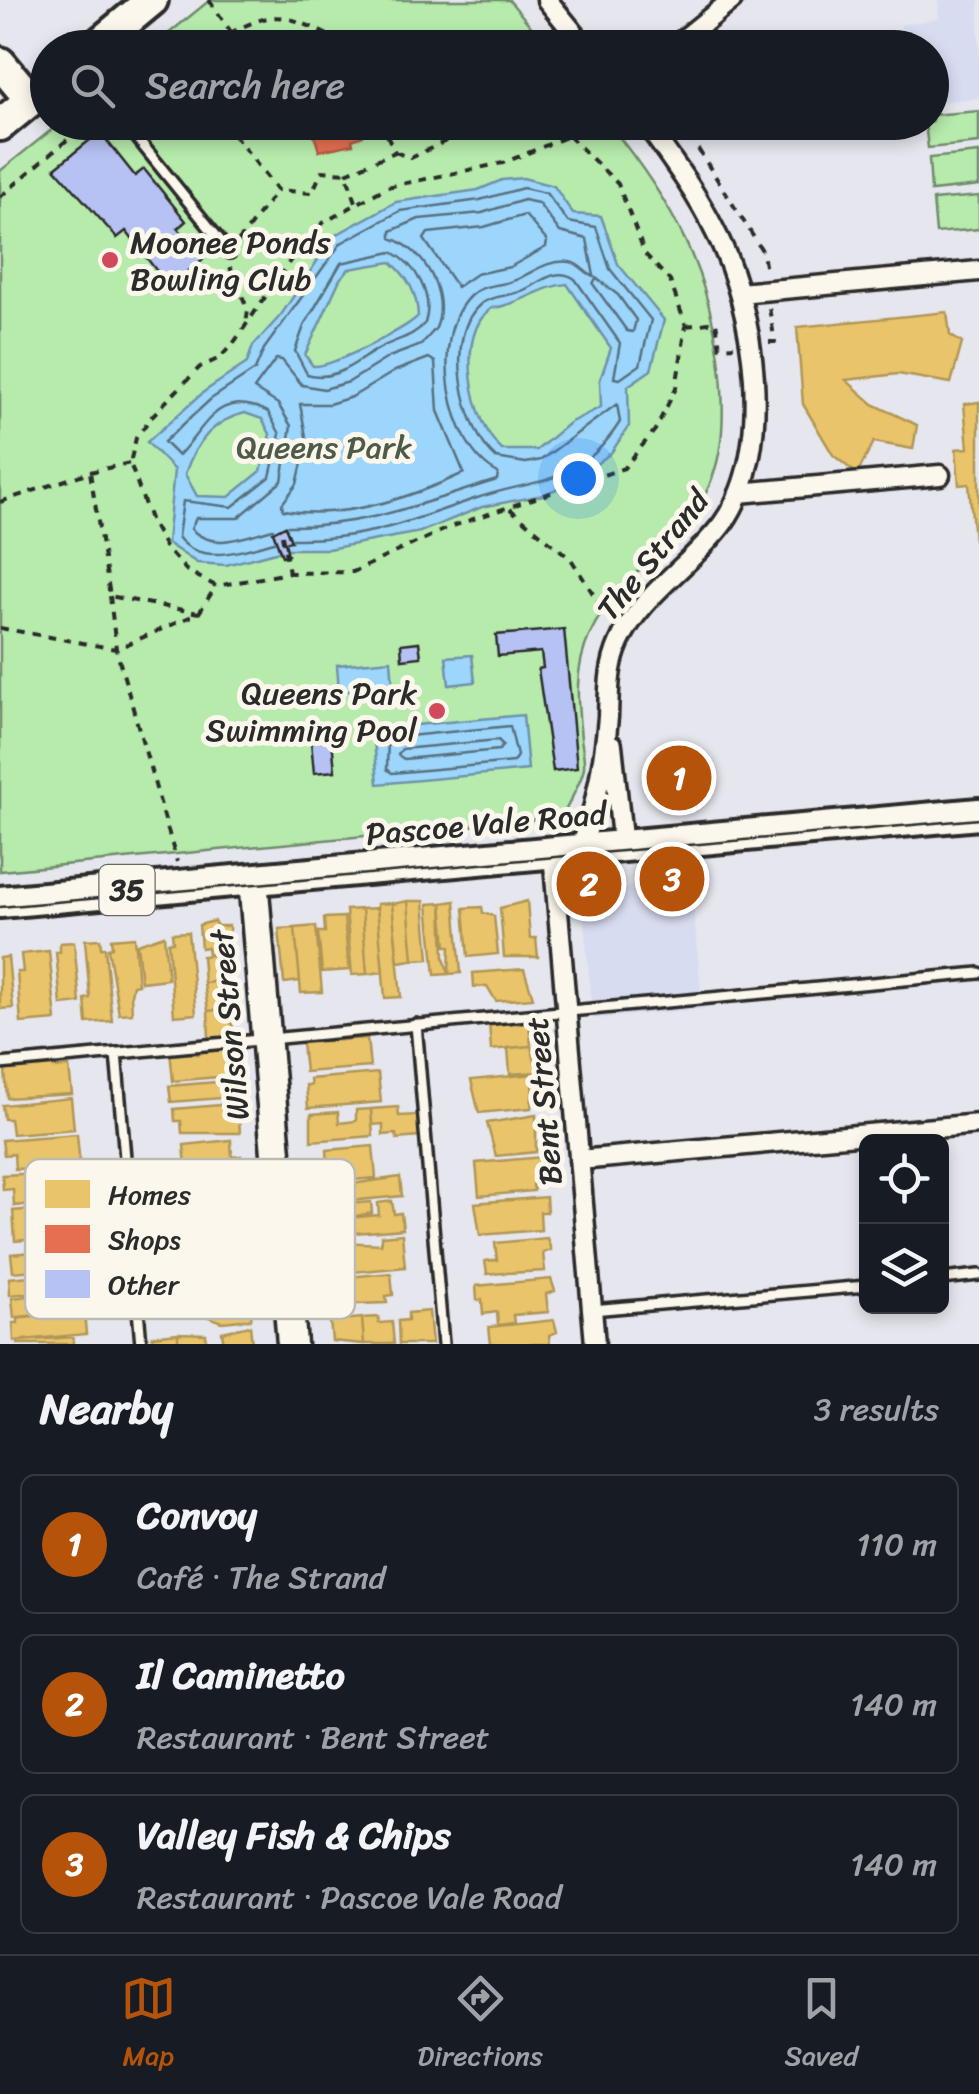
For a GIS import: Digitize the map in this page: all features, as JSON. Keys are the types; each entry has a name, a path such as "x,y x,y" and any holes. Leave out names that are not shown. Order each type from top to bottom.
{"main road":[{"path":"116,30 152,0"},
{"path":"0,63 30,86"},
{"path":"0,125 30,100"},
{"name":"Pascoe Vale Road","path":"0,902 979,814"}],"street":[{"path":"547,0 571,30"},
{"path":"695,30 732,0"},
{"name":"The Strand","path":"623,846 608,715 608,680 621,637 709,541 740,493 754,431 752,370 739,293 716,232 656,140"},
{"path":"739,293 979,271"},
{"name":"The Strand","path":"740,493 940,474"},
{"name":"The Strand","path":"566,852 596,796 608,715"},
{"name":"Bent Street","path":"566,852 566,1011 595,1344"},
{"name":"Wilson Street","path":"253,879 276,1159"},
{"path":"579,1160 979,1124"},
{"name":"Wilson Street","path":"290,1319 292,1344"}],"lane":[{"path":"139,140 230,253"},
{"path":"0,1064 979,973"},
{"path":"416,1024 443,1344"},
{"path":"116,1053 125,1159"},
{"path":"949,1278 979,1276"},
{"path":"592,1310 859,1287"},
{"path":"139,1319 141,1344"}],"path":[{"path":"209,0 230,30"},
{"path":"235,30 266,14 297,19 318,30"},
{"path":"0,197 67,140"},
{"path":"238,140 277,190 312,193 322,171 346,174 395,152"},
{"path":"389,140 395,152 411,158 448,140"},
{"path":"559,140 503,163 387,187 323,223 294,255 228,349 200,367 152,416 136,438 130,463 138,495 165,547 187,571 216,586 289,573 353,572 450,527 624,468 655,430 676,388 686,326 670,281 645,254 618,184 573,140"},
{"path":"346,174 356,202"},
{"path":"0,502 130,463"},
{"path":"90,472 116,649 179,868"},
{"path":"510,508 571,560 621,637"},
{"path":"282,535 289,573"},
{"path":"0,628 116,649 198,612 216,586"},
{"path":"110,596 198,612"}],"shaded area":[{"path":"938,0 979,0 979,98 949,101 949,30 901,30 901,25 939,18"},
{"path":"691,882 703,1009 593,1019 581,892"}],"green space":[{"path":"210,0 509,0 534,30 173,30"},
{"path":"979,111 979,143 928,148 927,140 949,140 949,114"},
{"name":"Queens Park","path":"39,140 621,140 670,211 698,271 716,338 721,375 721,443 713,476 698,507 671,540 613,597 590,634 578,685 584,768 562,817 0,871 0,171"},
{"path":"979,153 979,186 931,191 929,158"},
{"path":"979,196 979,229 936,233 933,200"}],"water":[{"path":"523,178 554,186 573,214 601,216 618,264 664,320 651,370 628,386 629,426 611,453 574,481 543,495 482,507 420,532 328,549 287,549 226,565 197,563 167,543 174,470 147,442 205,391 247,363 253,346 281,315 334,236 396,202 478,190 502,180","holes":["391,262 411,286 418,316 367,347 313,366 305,355 340,279 349,269","567,284 611,348 600,380 601,407 569,423 537,450 502,450 482,420 476,400 473,337 480,320 492,308","245,413 262,419 270,434 261,471 229,497 197,496 185,474 189,463 207,434"]},
{"path":"472,655 475,682 449,685 446,657"},
{"path":"391,660 393,687 339,692 337,665"},
{"path":"523,715 528,770 378,784 373,729"}],"building: Homes":[{"path":"947,312 950,335 962,343 951,383 898,374 846,380 873,404 917,425 913,449 874,442 857,474 833,455 803,404 797,327"},
{"path":"979,402 979,540 974,540 969,484 959,485 956,449 968,448 964,404"},
{"path":"408,901 424,901 429,959 413,960"},
{"path":"408,901 413,960 398,962 392,904"},
{"path":"455,901 461,973 449,974 450,946 446,946 442,903"},
{"path":"527,901 530,938 536,938 538,957 504,957 500,908"},
{"path":"392,903 401,997 385,998 377,904"},
{"path":"442,903 444,958 449,974 435,975 428,904"},
{"path":"482,907 483,913 494,916 498,954 468,957 464,908"},
{"path":"377,908 383,972 367,974 362,909"},
{"path":"362,909 367,974 352,975 346,910"},
{"path":"344,917 349,970 322,972 318,932 325,932 324,918"},
{"path":"214,921 217,926 229,926 231,945 223,946 224,954 208,955 207,947 201,948 199,925"},
{"path":"316,926 322,992 301,993 295,928"},
{"path":"295,928 300,981 284,983 279,929"},
{"path":"188,932 196,1014 174,1016 168,942 173,942 172,933"},
{"path":"164,935 168,979 141,982 137,944"},
{"path":"134,937 138,984 133,985 132,1013 119,1014 108,948 112,947 111,939"},
{"path":"100,939 101,948 105,948 112,1021 87,1023 85,999 90,998 85,940"},
{"path":"74,942 80,1003 61,1005 56,952 60,952 60,943"},
{"path":"49,951 56,1020 21,1023 17,972 23,972 21,954"},
{"path":"222,954 231,980 204,983 202,956"},
{"path":"8,957 13,1008 0,1009 0,958"},
{"path":"524,969 533,998 496,1001 487,986 474,987 473,973"},
{"path":"231,980 227,1009 208,1011 204,983"},
{"path":"227,1009 236,1037 209,1039 208,1011"},
{"path":"517,1019 518,1024 529,1023 531,1046 491,1050 489,1022"},
{"path":"367,1038 370,1067 305,1072 302,1043"},
{"path":"230,1046 229,1076 173,1081 170,1051 198,1054 198,1048"},
{"path":"531,1046 538,1072 510,1074 508,1048"},
{"path":"53,1064 54,1068 69,1067 72,1094 7,1098 5,1069"},
{"path":"378,1073 381,1102 308,1108 306,1085 311,1085 310,1079"},
{"path":"534,1074 531,1108 479,1113 471,1080"},
{"path":"228,1081 235,1097 171,1102 169,1086"},
{"path":"71,1098 74,1129 12,1134 10,1119 4,1119 2,1105"},
{"path":"231,1104 232,1120 239,1119 240,1133 182,1133 181,1121 175,1121 174,1109"},
{"path":"398,1107 399,1116 417,1115 419,1137 397,1139 396,1134 383,1135 383,1124 372,1125 371,1109"},
{"path":"371,1109 373,1136 311,1141 311,1114 338,1112 339,1123 356,1121 356,1110"},
{"path":"536,1115 536,1152 496,1156 487,1123"},
{"path":"77,1134 79,1159 25,1159 25,1169 15,1169 14,1154 4,1155 2,1140"},
{"path":"231,1140 232,1157 241,1159 185,1159 184,1145"},
{"path":"373,1146 376,1178 355,1180 355,1159 328,1159 327,1150"},
{"path":"543,1157 546,1184 533,1185 534,1191 479,1196 476,1163"},
{"path":"25,1174 25,1205 14,1206 13,1189 3,1190 2,1175"},
{"path":"400,1177 402,1196 355,1200 355,1184"},
{"path":"546,1197 547,1212 540,1212 541,1230 480,1235 475,1203"},
{"path":"392,1201 394,1214 401,1213 403,1229 355,1233 355,1217 379,1215 378,1203"},
{"path":"371,1202 372,1213 355,1216 355,1203"},
{"path":"25,1210 25,1240 15,1241 13,1211"},
{"path":"402,1234 405,1267 355,1272 355,1243 381,1244 381,1236"},
{"path":"547,1238 551,1250 543,1253 545,1271 487,1274 485,1261 497,1260 495,1243"},
{"path":"25,1253 25,1271 13,1272 11,1254"},
{"path":"391,1273 393,1295 386,1296 387,1303 355,1304 355,1276"},
{"path":"25,1277 25,1294 10,1295 9,1278"},
{"path":"551,1279 555,1291 546,1294 548,1312 513,1315 514,1323 498,1325 497,1312 483,1314 482,1300 477,1300 476,1286"},
{"path":"25,1296 25,1317 14,1318 12,1298"},
{"path":"429,1311 432,1344 399,1344 398,1321 408,1320 408,1313"},
{"path":"18,1317 85,1319 86,1334 14,1341 13,1323 18,1323"},
{"path":"379,1317 379,1323 392,1322 394,1344 364,1344 362,1318"},
{"path":"362,1318 364,1344 332,1341 330,1321"},
{"path":"554,1320 557,1332 549,1335 550,1344 491,1344 489,1327"},
{"path":"250,1326 252,1344 224,1344 222,1332"},
{"path":"178,1333 206,1334 206,1344 178,1344"},
{"path":"178,1333 178,1344 153,1344 152,1336"},
{"path":"73,1337 73,1344 18,1344 18,1341"}],"building: Shops":[{"path":"316,140 352,140 353,144 319,151"}],"building: Other":[{"path":"90,140 106,140 135,176 144,169 186,221 178,228 203,259 169,287 126,231 117,238 55,168"},
{"path":"285,526 291,541 285,542 288,555 282,556 273,532"},
{"path":"564,629 577,768 553,771 538,669 543,668 541,652 498,656 496,635"},
{"path":"419,642 421,657 402,659 401,644"},
{"path":"331,729 335,771 314,773 310,731"}],"tram line":[{"path":"0,907 979,819"}],"place":[{"name":"Moonee Ponds Bowling Club","path":"110,260"},
{"name":"Queens Park Swimming Pool","path":"437,711"},
{"name":"Convoy","path":"679,778"},
{"name":"Valley Fish & Chips","path":"672,879"},
{"name":"Il Caminetto","path":"589,884"}]}
